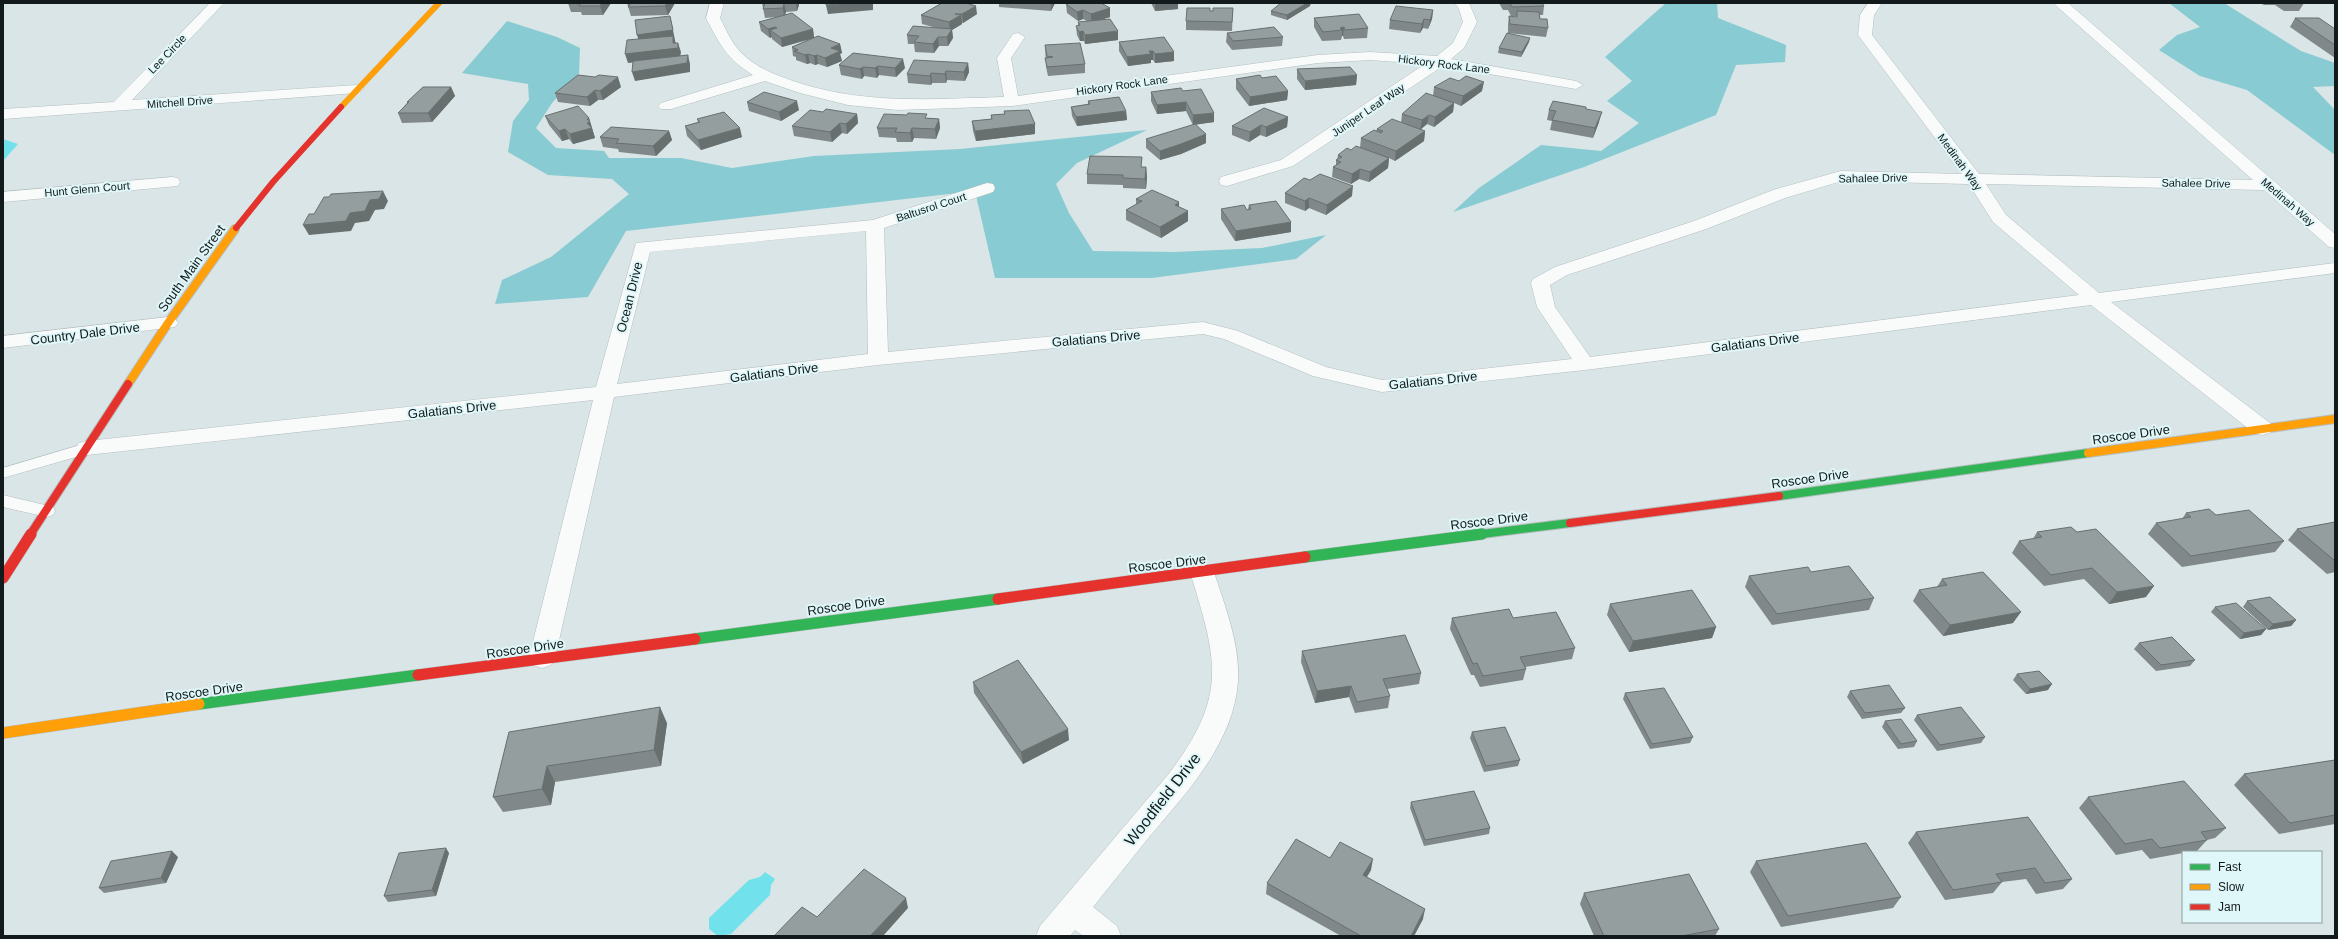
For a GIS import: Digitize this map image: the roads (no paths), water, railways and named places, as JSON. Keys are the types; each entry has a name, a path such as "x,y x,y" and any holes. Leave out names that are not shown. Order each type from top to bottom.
{"street":[{"name":"Lee Circle","path":"118,106 217,3"},
{"name":"South Main Street","path":"3,578 168,323 219,249 268,188 357,89 439,3"},
{"name":"Hickory Rock Lane","path":"717,3 713,18 728,47 741,61 765,76 805,90 848,100 898,105 1012,101 1318,59 1370,56 1440,61 1576,85"},
{"name":"Juniper Leaf Way","path":"1227,181 1287,163 1440,61 1459,45 1470,22 1466,8 1462,3"},
{"name":"Medinah Way","path":"1875,3 1867,14 1865,35 1974,178 1999,218 2094,298 2262,428"},
{"name":"Medinah Way","path":"2060,3 2335,243"},
{"path":"1012,101 1004,58 1018,36"},
{"path":"666,106 765,76"},
{"name":"Mitchell Drive","path":"3,114 357,89"},
{"name":"Sahalee Drive","path":"1585,364 1546,307 1540,283 1561,271 1700,225 1779,194 1840,176 2269,185"},
{"name":"Hunt Glenn Court","path":"3,197 172,182"},
{"name":"Baltusrol Court","path":"875,225 987,188"},
{"path":"875,225 878,359"},
{"name":"Ocean Drive","path":"542,658 605,392 642,247 875,225"},
{"path":"2094,298 2335,268"},
{"name":"Galatians Drive","path":"88,448 605,392 878,359 1203,328 1231,335 1320,372 1382,386 1585,364 2094,298"},
{"name":"Country Dale Drive","path":"3,342 168,323"},
{"name":"Roscoe Drive","path":"3,732 542,658 1202,572 1260,563 1738,502 2335,419"},
{"name":"Woodfield Drive","path":"1051,936 1196,758 1217,718 1225,683 1225,655 1223,640 1202,572"},
{"path":"1073,909 1106,936"}],"lane":[{"path":"3,473 88,448"},
{"path":"3,501 47,511"}]}
